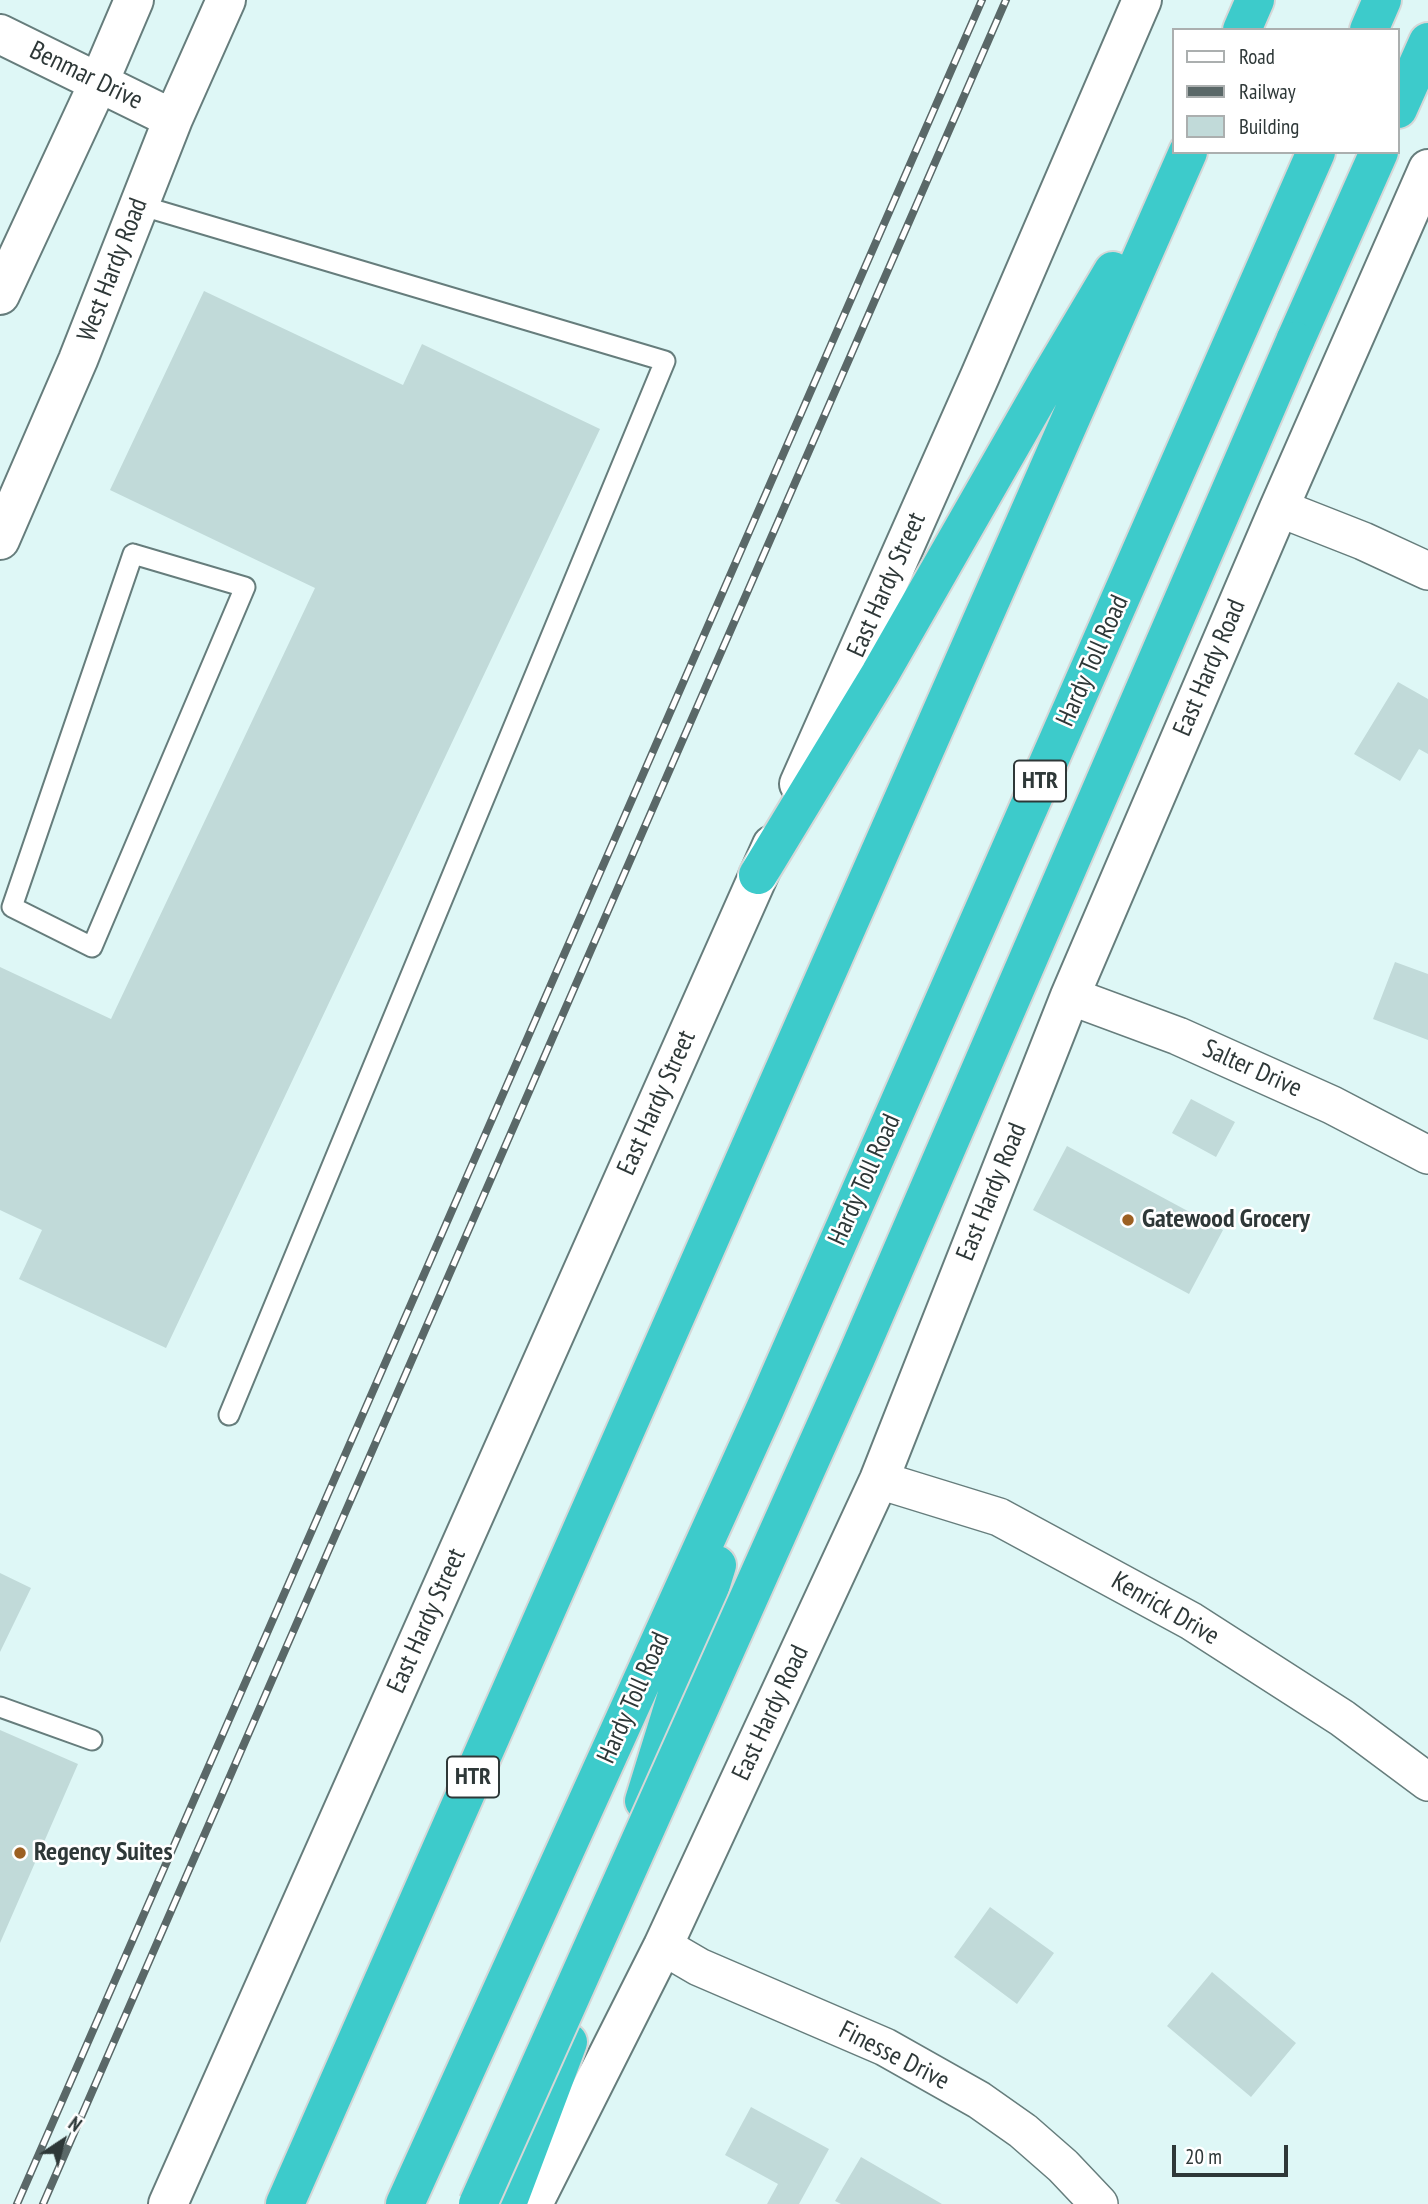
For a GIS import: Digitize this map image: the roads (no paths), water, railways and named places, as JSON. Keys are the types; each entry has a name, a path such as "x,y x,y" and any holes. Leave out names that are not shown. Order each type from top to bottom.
{"highway":[{"path":"1243,28 1255,0"},
{"path":"1370,28 1382,0"},
{"path":"1400,105 1428,42"},
{"path":"758,875 880,674 1047,382 1185,154"},
{"name":"HTR","path":"285,2204 1185,154"},
{"name":"Hardy Toll Road","path":"405,2204 765,1409 1314,154"},
{"path":"478,2204 860,1347 1378,154"},
{"path":"507,2204 584,1995 765,1409"}],"main road":[{"path":"0,295 134,0"},
{"name":"West Hardy Road","path":"0,540 78,360 173,119 226,0"},
{"name":"East Hardy Street","path":"168,2204 975,388 1142,0"},
{"name":"Benmar Drive","path":"2,40 99,82 173,119"},
{"name":"East Hardy Road","path":"533,2204 663,1946 879,1480 1070,996 1428,169"}],"street":[{"path":"1279,509 1363,541 1428,571"},
{"name":"Salter Drive","path":"1070,996 1178,1036 1332,1105 1428,1155"},
{"name":"Kenrick Drive","path":"879,1480 999,1517 1191,1621 1342,1718 1428,1782"},
{"name":"Finesse Drive","path":"663,1946 699,1967 885,2047 979,2100 1023,2131 1063,2166 1099,2204"}],"lane":[{"path":"139,205 665,361 229,1415"},
{"path":"134,554 246,587 92,947 12,907 134,554"},
{"path":"0,1707 92,1740"}],"railway":[{"path":"17,2204 982,0"},
{"path":"43,2204 1006,0"}],"place":[{"name":"Gatewood Grocery","path":"1128,1220"},
{"name":"Regency Suites","path":"20,1853"}]}
